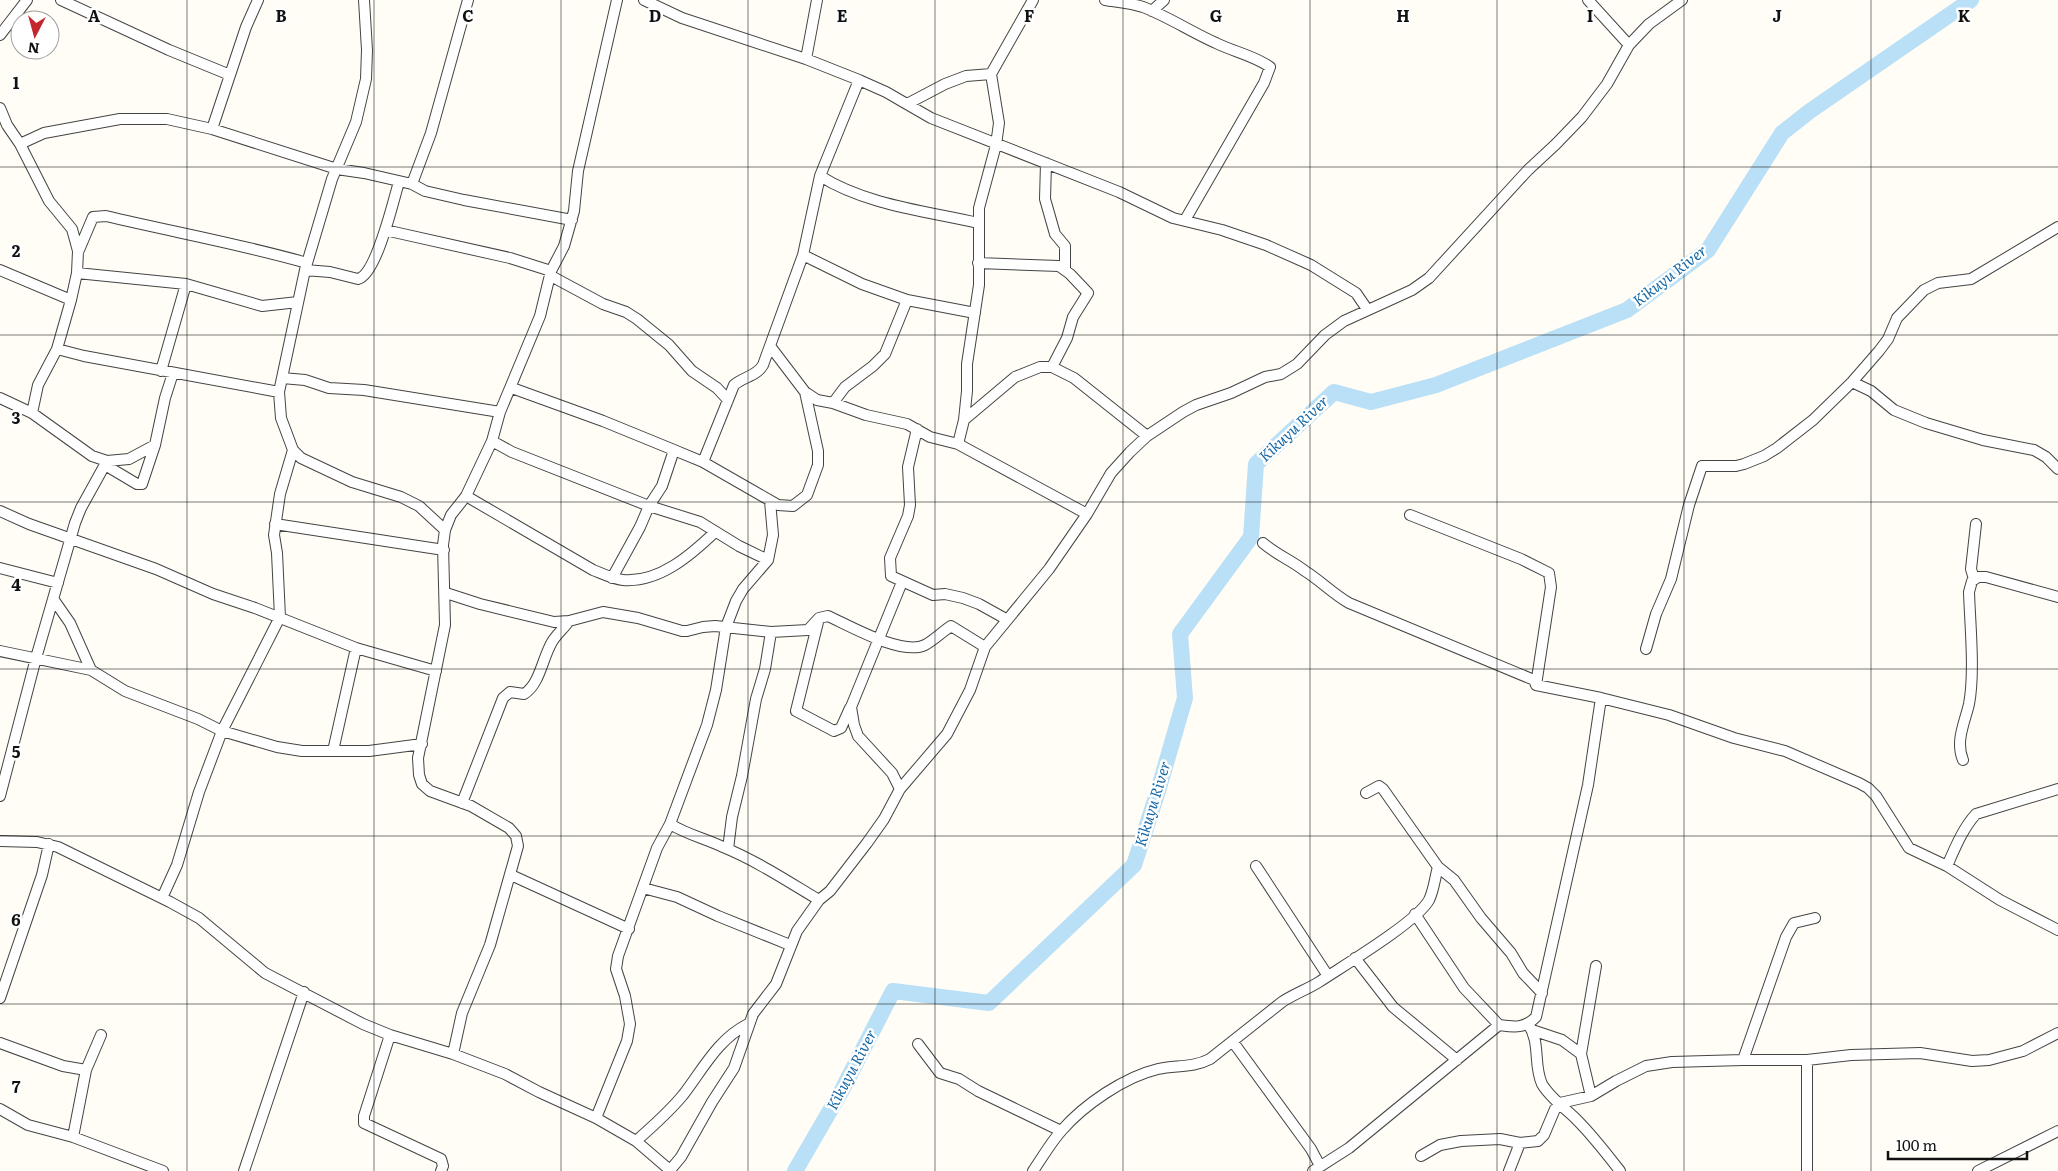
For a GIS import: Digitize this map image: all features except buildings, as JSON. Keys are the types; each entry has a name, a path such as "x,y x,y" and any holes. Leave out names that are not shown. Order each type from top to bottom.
{"street":[{"path":"0,35 27,0"},
{"path":"61,0 230,75"},
{"path":"212,129 218,106 258,0"},
{"path":"364,0 367,50 366,79 356,122 336,169 306,267 279,392 281,418 292,450 301,458 352,482 401,497 419,506 445,530"},
{"path":"412,184 431,133 468,0"},
{"path":"452,1054 462,1013 490,945 518,846 516,836 509,828 462,803 430,791 422,784 418,767 444,633 446,593 445,530 451,515 466,496 492,441 500,412 512,388 540,316 551,273 564,246 572,220 578,170 617,0"},
{"path":"644,0 682,18 806,59 859,80 886,92 931,118 1119,192 1173,218 1222,230 1266,245 1311,265 1356,292 1367,309"},
{"path":"806,59 817,0"},
{"path":"958,444 964,420 967,364 979,285 979,208 996,145 999,118 991,74 1033,0"},
{"path":"1105,0 1141,6 1207,39 1254,57 1270,67 1264,83 1185,220"},
{"path":"1152,11 1164,0"},
{"path":"1588,0 1629,45"},
{"path":"0,841 49,844 162,898 199,918 265,973 363,1024 505,1074 596,1118 636,1141 671,1170 681,1157 740,1057 748,1024 753,1014 776,984 797,931 819,900 830,891 867,843 884,819 900,789 947,734 970,690 985,647 1006,619 1049,569 1087,514 1111,473 1148,436 1196,405 1231,393 1265,377 1281,374 1304,358 1325,335 1344,321 1367,309 1381,306 1412,290 1429,278 1528,170 1582,117 1607,84 1629,45 1649,24 1682,0"},
{"path":"907,104 945,84 966,76 991,74"},
{"path":"703,462 734,385 761,369 802,255 820,176 859,80"},
{"path":"0,108 7,125 20,144 49,201 72,229 78,251"},
{"path":"20,144 44,133 120,118 167,119 212,129 336,169 364,172 412,184 425,191 572,220"},
{"path":"1046,163 1044,199 1055,234 1064,246 1065,270"},
{"path":"820,176 834,185 876,200 978,222"},
{"path":"32,413 38,385 57,349 71,300 78,251 93,217 106,216 230,245 265,251 306,267 360,279 365,275 372,263 385,230 399,182"},
{"path":"1646,649 1656,614 1671,579 1689,505 1702,466 1736,466 1764,456 1813,420 1852,382 1888,339 1897,318 1924,290 1938,283 1971,279 2058,227"},
{"path":"385,230 510,258 551,273 603,304 626,312 636,319 669,345 692,371 717,388 728,400"},
{"path":"802,255 862,284 908,300 975,313"},
{"path":"978,263 1059,266 1088,293 1073,317 1067,338 1052,367"},
{"path":"0,270 71,300"},
{"path":"76,274 186,284 262,306 298,302"},
{"path":"161,370 186,284"},
{"path":"833,403 845,387 873,366 885,354 908,300"},
{"path":"770,346 805,392 817,400 833,403 866,415 907,424 930,438 958,444 1087,514"},
{"path":"57,349 279,392"},
{"path":"964,420 1015,377 1040,367 1052,367 1074,378 1148,436"},
{"path":"0,398 32,413 92,456 139,485 142,484 155,445 165,398 174,373"},
{"path":"282,378 305,380 329,388 364,390 500,412"},
{"path":"1852,382 1871,392 1894,410 1926,423 1983,440 2034,450 2046,457 2058,469"},
{"path":"512,388 603,421 703,462 770,501 785,506 794,506 807,495 818,465 818,451 805,392"},
{"path":"917,429 908,467 910,505 908,516 890,558 891,576 933,595 945,594 963,598 979,604 1006,619"},
{"path":"492,441 512,452 649,506 700,522 768,560"},
{"path":"0,796 3,772 81,508 106,463 129,458 155,445"},
{"path":"162,898 177,865 199,792 222,731 280,617 277,553 274,535 280,494 292,450"},
{"path":"612,578 640,527 649,506 662,486 674,450"},
{"path":"466,496 594,570 612,578 625,580 674,567 715,532"},
{"path":"596,1118 627,1041 630,1024 625,996 616,969 618,956 656,848 670,824 706,725 716,690 726,627 743,589 768,560 772,535 770,501"},
{"path":"0,511 29,524 156,570 213,594 280,617 356,648 436,670"},
{"path":"1410,516 1521,559 1549,573 1551,587 1536,685"},
{"path":"275,524 444,550"},
{"path":"1963,760 1960,752 1960,741 1970,694 1969,592 1974,579 1971,569 1976,524"},
{"path":"1263,543 1277,555 1305,570 1334,594 1349,603 1534,680 1536,685"},
{"path":"0,568 58,583"},
{"path":"1974,579 1978,576 1986,577 2058,597"},
{"path":"819,618 796,711 834,731 841,728 902,582"},
{"path":"446,593 480,604 554,622 570,621 603,612 638,618 687,632 703,626 770,632 808,630 819,618 828,616 884,643 923,646 951,626 985,647"},
{"path":"54,600 70,623 91,670"},
{"path":"462,803 503,698 510,692 524,694 533,688 543,659 552,642 570,621"},
{"path":"728,849 733,808 742,776 756,699 765,669 770,632"},
{"path":"333,751 356,648"},
{"path":"0,651 91,670 126,691 198,719 222,731 277,747 302,750 369,751 422,744"},
{"path":"1536,685 1601,698 1669,715 1734,738 1785,752 1859,783 1876,796 1909,848 1947,866 2000,900 2058,930"},
{"path":"1601,698 1587,793 1542,993 1536,1017 1530,1027 1542,1083 1546,1090 1599,1143 1620,1171"},
{"path":"851,706 858,736 892,773 900,789"},
{"path":"1366,793 1380,786 1383,788 1438,867 1454,880 1481,918 1511,952 1523,973 1542,993"},
{"path":"1947,866 1970,820 1976,814 2058,789"},
{"path":"670,824 687,834 728,849 758,864 819,900"},
{"path":"0,998 42,875 49,844"},
{"path":"1256,866 1328,976"},
{"path":"1033,1171 1061,1130 1078,1114 1122,1083 1156,1070 1201,1064 1233,1042 1282,1002 1328,976 1415,914 1429,899 1438,867"},
{"path":"511,875 629,929"},
{"path":"643,888 678,897 718,916 790,945"},
{"path":"1415,914 1464,988 1499,1025 1530,1027 1562,1040 1581,1054"},
{"path":"1743,1060 1755,1020 1786,937 1794,923 1816,918"},
{"path":"1355,958 1393,1007 1456,1060"},
{"path":"1591,1096 1581,1054 1596,966"},
{"path":"244,1171 304,992"},
{"path":"636,1141 653,1127 680,1097 723,1042 736,1030 748,1024"},
{"path":"1233,1042 1311,1149 1316,1170 1349,1148 1499,1025"},
{"path":"1421,1156 1440,1145 1461,1140 1500,1139 1520,1143 1538,1141 1544,1135 1555,1109 1560,1103 1591,1096 1646,1066 1672,1062 1807,1060 1851,1055 1920,1052 1972,1061 1989,1060 2023,1051 2058,1033"},
{"path":"73,1137 86,1070 101,1035"},
{"path":"390,1035 364,1116 364,1123 441,1159 443,1166 441,1171"},
{"path":"0,1043 62,1066 86,1070"},
{"path":"918,1044 940,1072 959,1079 993,1099 1061,1130"},
{"path":"1807,1060 1807,1171"},
{"path":"0,1109 28,1126 73,1137 163,1171"},
{"path":"1978,1171 2058,1131"},
{"path":"1509,1171 1520,1143"}],"waterway":[{"name":"Kikuyu River","path":"795,1171 842,1090 893,991 989,1003 1134,865 1185,698 1180,634 1251,537 1256,464 1334,392 1371,402 1436,385 1627,310 1708,250 1782,133 1810,111 1971,0"}]}
